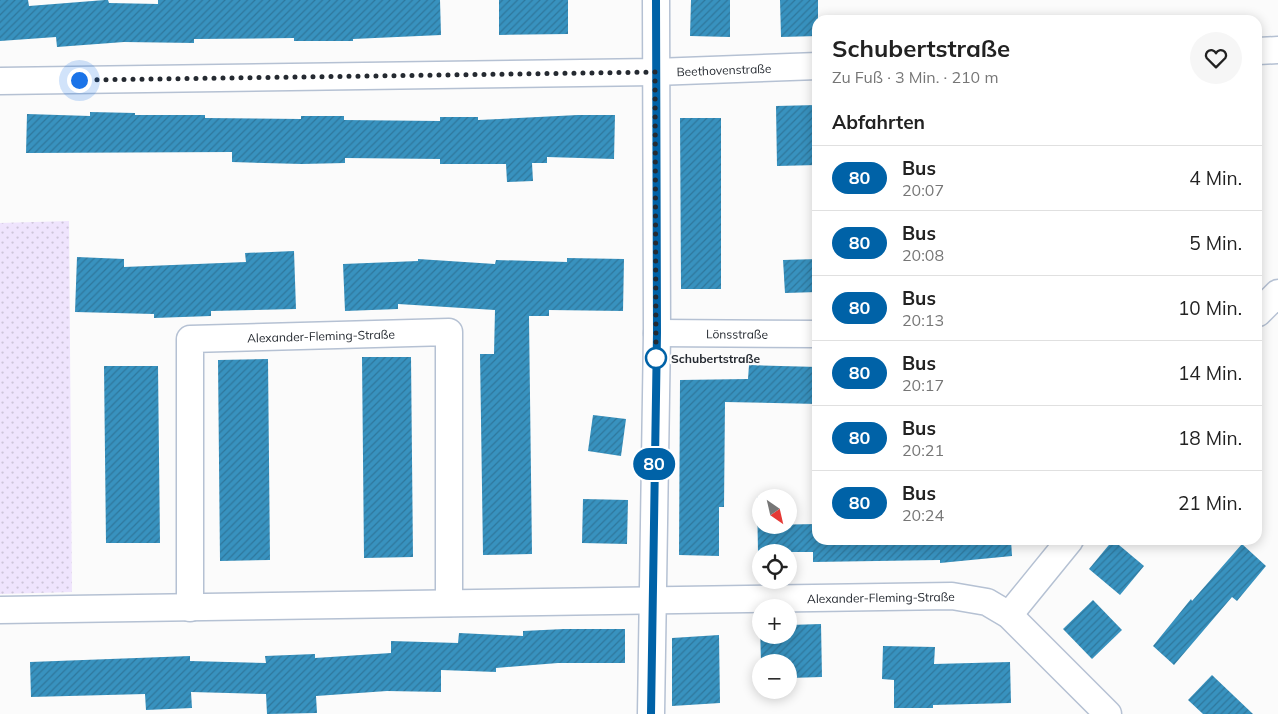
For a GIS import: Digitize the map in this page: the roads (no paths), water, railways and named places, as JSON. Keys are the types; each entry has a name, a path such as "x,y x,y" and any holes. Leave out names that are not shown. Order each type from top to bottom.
{"street":[{"path":"651,714 651,602 657,333 656,0"},
{"path":"1262,51 1278,50"},
{"name":"Beethovenstraße","path":"0,81 655,72 812,66"},
{"path":"1262,309 1278,293"},
{"name":"Alexander-Fleming-Straße","path":"190,608 190,339 449,332 449,603"},
{"name":"Lönsstraße","path":"657,333 812,334"},
{"path":"1010,615 1066,545"},
{"name":"Alexander-Fleming-Straße","path":"0,610 651,602 952,596 987,602 1010,615 1108,714"}],"place":[{"name":"Schubertstraße","path":"656,358"}]}
